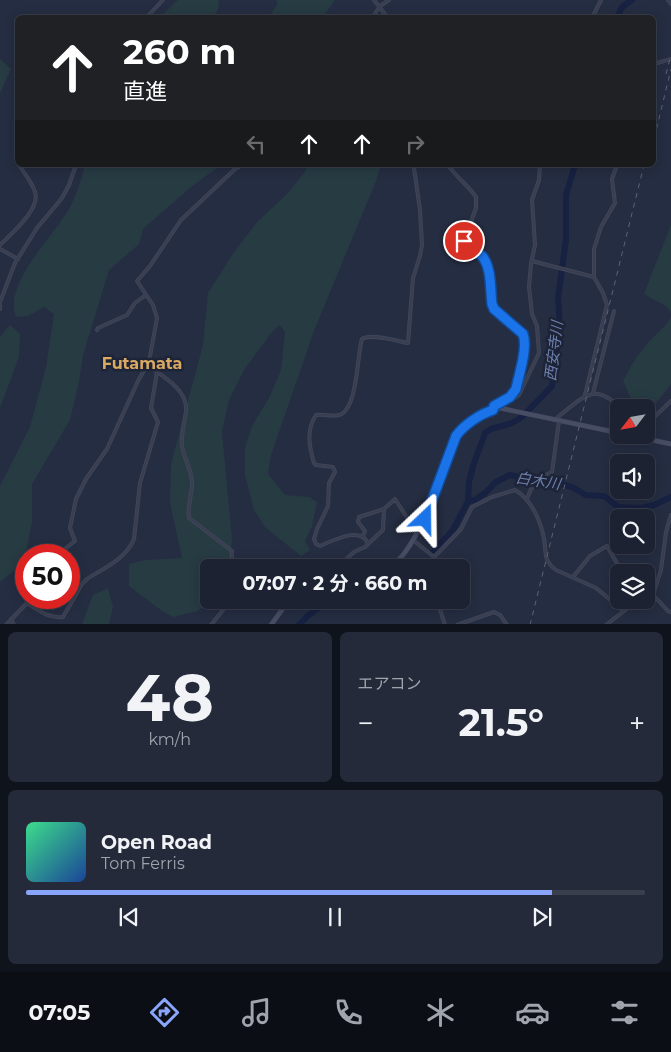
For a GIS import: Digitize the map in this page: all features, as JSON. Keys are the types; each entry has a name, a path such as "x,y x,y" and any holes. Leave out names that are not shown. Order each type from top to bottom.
{"main road":[{"path":"400,559 413,540 431,504 456,436 461,430 484,414 500,408 610,431"},
{"path":"655,441 671,444"},
{"path":"271,624 282,609"}],"street":[{"path":"149,15 163,0"},
{"path":"374,0 386,15"},
{"path":"374,15 380,6 389,0"},
{"path":"594,15 601,0"},
{"path":"668,0 671,4"},
{"path":"656,63 671,59"},
{"path":"0,245 30,213 35,203 35,191 20,167"},
{"path":"0,305 18,259 37,228 62,198 75,167"},
{"path":"71,544 75,541 70,528 76,499 86,479 107,449 138,381 148,366 157,318 153,305 137,281 181,220 239,167"},
{"path":"363,536 353,535 320,546 314,540 315,533 328,506 329,483 335,472 333,467 316,465 309,438 311,423 316,415 340,415 347,410 356,377 362,338 365,336 376,337 408,343 413,278 422,245 420,210 413,167"},
{"path":"449,167 476,197 476,208 464,241 470,250 480,254 488,266 494,309 519,329 525,340 516,389 510,397 494,406 493,410"},
{"path":"500,408 519,394 539,353 537,326 532,314 529,287 535,245 532,200 540,175 540,167"},
{"path":"585,395 607,305 594,277 595,246 601,227 614,203 612,180 616,167"},
{"path":"0,249 18,259"},
{"path":"532,261 594,277"},
{"path":"97,330 127,315 134,303 146,295"},
{"path":"594,393 614,311"},
{"path":"148,366 177,388 185,398 186,411 181,434 183,449 192,476 189,518 232,551 232,559"},
{"path":"80,587 87,579 126,553 134,539 140,483 158,422 151,408 157,372"},
{"path":"527,499 531,489 540,482 542,477 552,472 558,420 562,414 585,395 594,393 604,395 610,399"},
{"path":"655,416 671,401"},
{"path":"413,540 434,557 461,529 472,507 512,490 517,491 527,499 542,529 545,540 545,558 548,562 556,570 596,588 624,611"},
{"path":"368,544 363,536 365,531 358,522 359,517 384,509 395,498 415,530 418,531"},
{"path":"346,559 354,552 365,547 383,530 384,509"},
{"path":"655,589 661,570 666,532 671,515"},
{"path":"573,578 590,556 607,546 617,564"},
{"path":"655,597 671,612"},
{"path":"6,624 21,609"},
{"path":"36,609 44,614 58,618 63,617 68,609"},
{"path":"211,624 223,609"},
{"path":"440,609 444,624"},
{"path":"606,624 626,609"},
{"path":"457,624 494,612 500,615 507,624"},
{"path":"11,619 14,624"}],"shaded area":[{"path":"178,0 219,0 215,15 162,15"},
{"path":"276,0 335,0 324,15 270,15 278,3"},
{"path":"0,59 11,69 0,93"},
{"path":"84,167 218,167 191,187 143,229 139,244 109,270 83,355 70,420 32,484 32,522 28,544 15,544 15,570 0,582 0,486 30,427 46,367 54,314 44,307 28,316 16,317 14,304 23,275 62,220 77,193"},
{"path":"306,167 380,167 314,331 271,455 268,474 285,495 309,497 317,502 312,526 305,541 310,550 301,556 265,527 254,510 245,475 245,448 252,426 269,398 281,370 285,332 280,325 272,332 244,370 229,400 222,432 232,539 230,559 200,559 200,609 173,617 129,586 129,564 145,560 182,558 170,503 171,464 203,345 208,293 234,252 258,221 288,193 306,170"},
{"path":"671,225 671,312 667,307 644,294"},
{"path":"671,318 671,384 655,404 655,399 631,399 623,381 640,353"},
{"path":"10,325 20,334 19,357 0,408 0,337"},
{"path":"108,588 113,607 109,624 82,624 93,595"}],"waterway":[{"name":"西安寺川","path":"618,15 622,7 632,0"},
{"name":"西安寺川","path":"433,552 453,530 468,501 469,482 485,433 491,429 512,423 522,417 552,386 560,326 558,298 566,239 566,195 574,167"},
{"name":"白木川","path":"468,501 475,500 496,482 510,475 527,479 547,480 572,487 586,495 604,496 618,507 641,508 654,505 671,497"},
{"name":"白木川","path":"300,624 317,609"}],"railway":[{"path":"666,74 671,55"},
{"path":"656,131 671,69"},
{"path":"530,624 644,167"}],"district":[{"name":"Futamata","path":"142,363"}],"route":[{"path":"425,519 456,436 461,430 493,410 494,406 514,393 524,348 525,340 523,334 494,309 488,266 482,256 470,250 464,241"}]}
